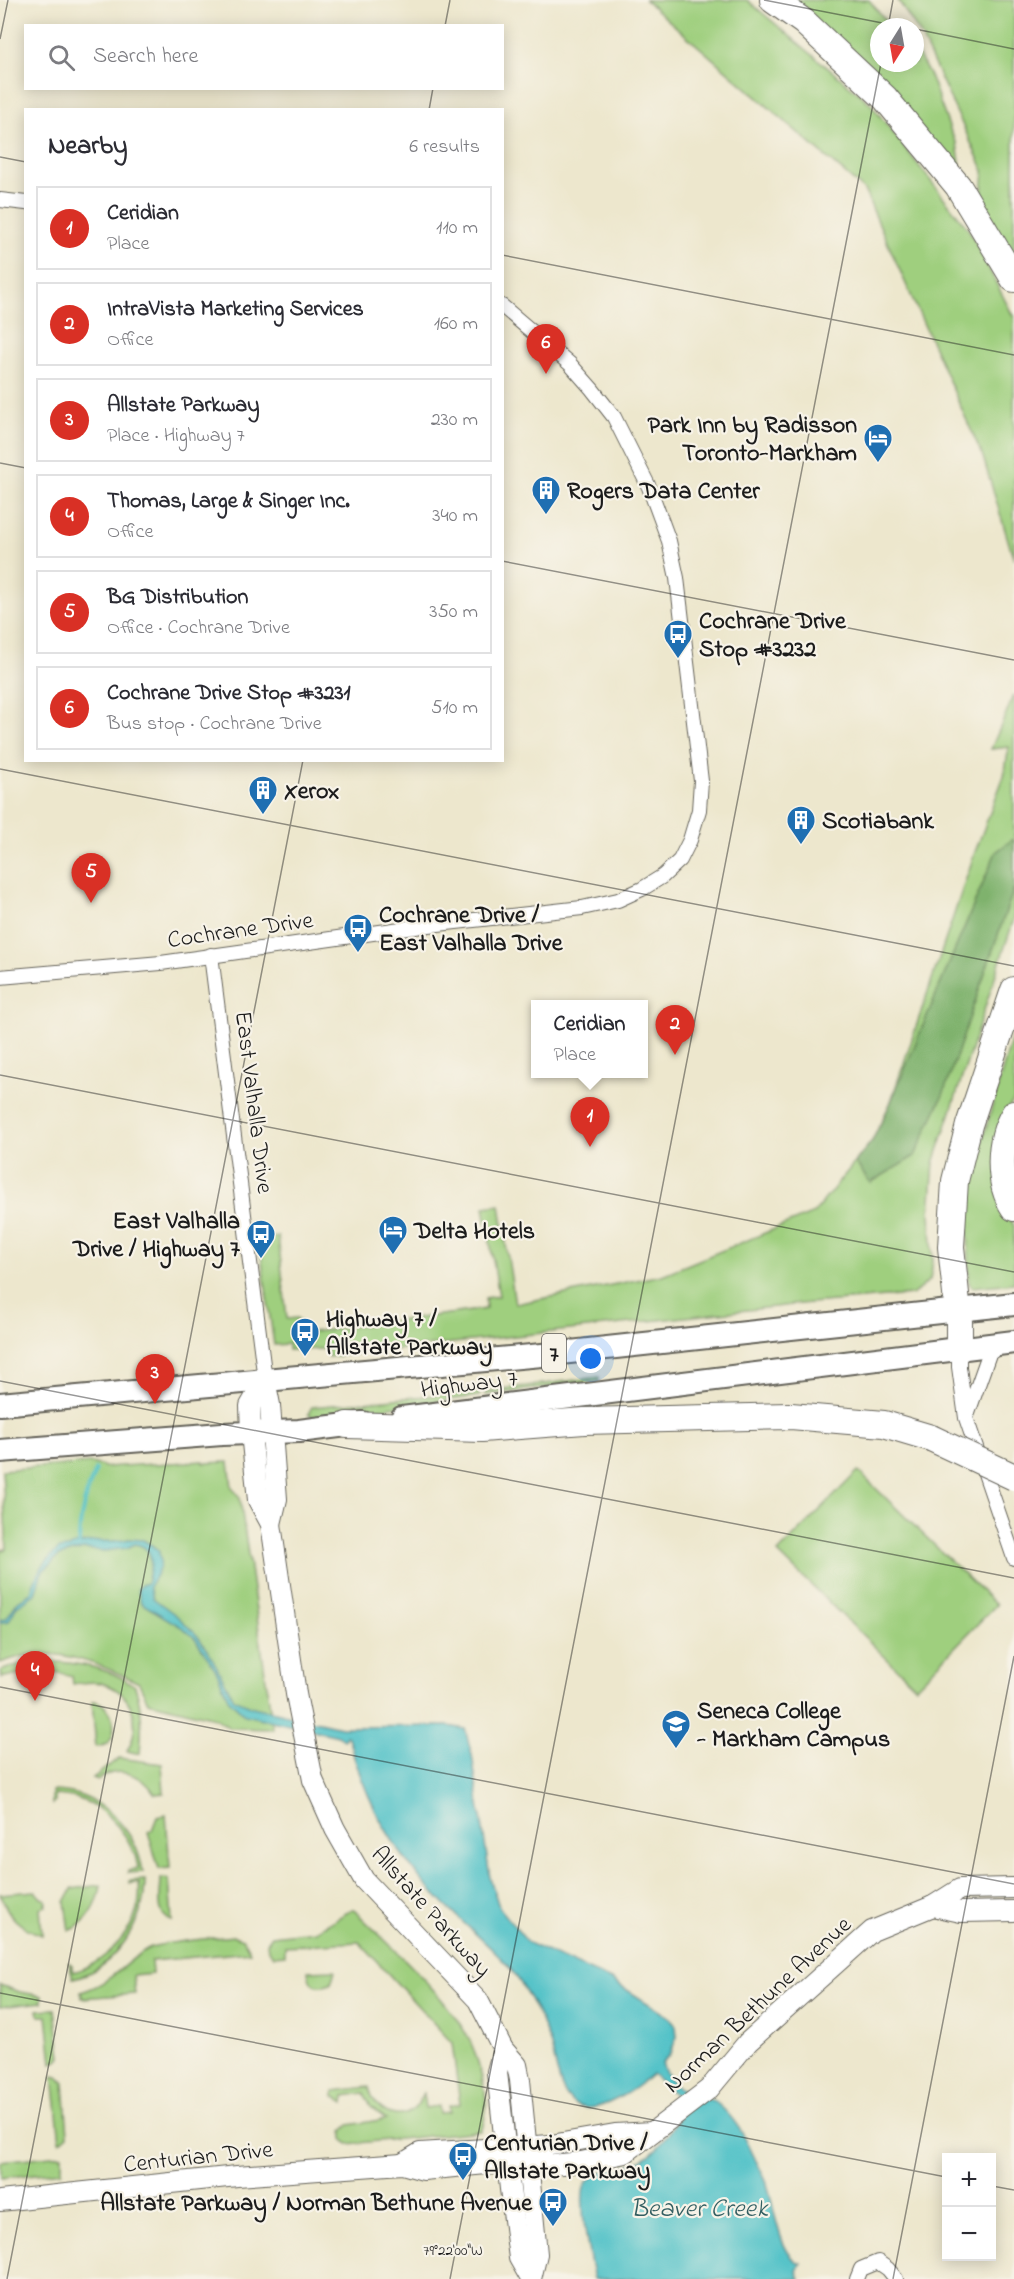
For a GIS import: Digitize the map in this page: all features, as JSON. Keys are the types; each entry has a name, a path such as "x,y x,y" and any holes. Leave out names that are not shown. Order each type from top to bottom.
{"highway":[{"path":"773,0 804,22 885,98 958,186 1014,279"},
{"path":"959,1349 951,1246 955,1180 969,1125 1014,990"},
{"path":"1014,1114 1005,1140 1002,1168 1008,1200 1014,1208"},
{"path":"347,1425 482,1429 584,1421 790,1416 884,1424 932,1438 1014,1477"}],"main road":[{"name":"Highway 7","path":"0,1404 530,1356 1014,1304"},
{"name":"Highway 7","path":"0,1451 347,1425 1008,1343"}],"street":[{"path":"0,200 24,203"},
{"name":"Cochrane Drive","path":"0,977 160,963 429,925 582,908 618,900 642,889 663,876 680,860 690,840 699,810 701,781 677,578 669,541 649,487 614,417 570,364 504,308"},
{"name":"East Valhalla Drive","path":"211,955 265,1380"},
{"path":"966,1418 989,1354 1008,1343"},
{"path":"959,1349 966,1418 1014,1558"},
{"name":"Allstate Parkway","path":"265,1380 250,1406 262,1433 258,1500 270,1524 296,1694 313,1780 335,1829 364,1880 478,2000 503,2049 517,2065 537,2254 531,2279"},
{"name":"Norman Bethune Avenue","path":"527,2156 581,2162 625,2153 709,2089 748,2042 872,1931 933,1906 960,1889 1014,1888"},
{"path":"933,1906 961,1912 1014,1911"},
{"name":"Allstate Parkway","path":"503,2049 497,2072 506,2156 519,2258 531,2279"},
{"name":"Centurian Drive","path":"0,2201 237,2176 402,2164 420,2153 527,2156"},
{"path":"857,2279 861,2269 878,2262 896,2279"}],"green space":[{"path":"645,0 747,0 870,103 969,230 1014,318 1014,560 983,457 864,190"},
{"path":"790,0 869,0 884,18 870,18 870,72 924,72 924,65 957,144 959,173"},
{"path":"898,0 1014,0 1014,261 981,204 984,171 924,43 924,18 910,18"},
{"path":"1014,695 1014,919 934,1163 930,1213 933,1260 930,1280 912,1295 810,1303 328,1357 327,1349 288,1350 288,1344 274,1345 259,1241 278,1236 287,1319 297,1318 305,1333 486,1309 485,1298 499,1296 484,1207 500,1205 515,1304 662,1275 814,1213 872,1141 890,1104 975,852 1004,776 1009,747 991,749"},
{"path":"1014,840 1014,888 943,1095 915,1156 870,1183 855,1162 872,1141 890,1104 996,852"},
{"path":"1014,1030 1014,1100 1008,1109 1002,1204 1014,1226 1014,1283 972,1287 969,1283 968,1219 974,1170"},
{"path":"599,1377 599,1381 486,1395 484,1393 486,1391"},
{"path":"478,1391 479,1396 313,1417 308,1414 312,1407"},
{"path":"204,1461 204,1463 229,1462 232,1487 240,1498 273,1729 230,1728 215,1718 148,1702 139,1683 113,1671 70,1657 27,1655 0,1663 0,1550 7,1549 2,1470 92,1463 105,1467"},
{"path":"858,1471 996,1605 916,1687 778,1553"},
{"path":"29,1661 70,1663 98,1668 135,1686 141,1720 140,1754 127,1751 132,1741 134,1720 128,1701 121,1694 101,1683 73,1684 72,1676 54,1672 28,1673 1,1678 0,1671"},
{"path":"92,1701 107,1708 113,1724 110,1740 105,1745 96,1747"},
{"path":"119,1758 162,1764 164,1793 155,1794 137,1777 122,1772 106,1775 98,1780 93,1778"},
{"path":"52,1791 85,1797 112,1815 124,1827 132,1841 143,1872 128,1873 138,1868 135,1857 125,1836 109,1817 89,1803 73,1797 55,1795 55,1802 52,1804"},
{"path":"166,1815 170,1868 159,1869 148,1832 152,1830 157,1817"},
{"path":"161,1878 169,1879 172,1921 166,1918 161,1909"},
{"path":"145,1880 140,1911 125,1941 102,1965 73,1978 69,1963 74,1972 87,1967 112,1950 122,1938 136,1912 139,1898 139,1883 129,1883 129,1881"},
{"path":"101,1885 98,1899 91,1913 82,1924 69,1931 65,1902 72,1889"},
{"path":"35,1891 47,1903 45,1903 46,1906 40,1908 42,1935 21,1925 11,1915 1,1894"},
{"path":"353,1909 434,1990 461,2025 474,2051 485,2091 486,2112 480,2131 348,2144 343,2139 343,2131 349,2125 386,2119 371,2107 364,2093 345,2096 344,2103 334,2096 334,2091 369,2087 379,2107 395,2115 412,2111 423,2092 425,2108 438,2106 439,2113 449,2112 448,2106 460,2104 452,2043 359,1942 285,1946 285,1955 274,1956 268,1950 267,1943 272,1936 316,1931"},
{"path":"234,1936 243,1939 250,1952 151,1961 152,1974 133,1976 135,1994 82,1998 81,1992 109,1979 147,1949 175,1942"},
{"path":"335,1970 331,1984 321,1986 312,1983 308,1971"},
{"path":"0,1985 42,1996 42,2002 0,2007"},
{"path":"55,2009 61,2056 58,2061 52,2063 47,2016 39,2016 38,2010"},
{"path":"53,2076 58,2077 64,2083 68,2135 60,2142"},
{"path":"62,2155 62,2171 0,2178 0,2161"}],"water":[{"name":"Beaver Creek","path":"128,1539 143,1540 158,1549 160,1565 149,1587 153,1598 197,1635 234,1699 253,1707 341,1727 449,1726 465,1729 472,1755 490,1878 499,1907 528,1943 613,1981 668,2016 676,2026 677,2037 670,2054 662,2063 664,2069 674,2084 684,2091 696,2097 714,2101 730,2116 739,2129 766,2181 782,2240 793,2258 801,2263 797,2271 800,2279 594,2279 584,2219 583,2196 587,2181 600,2173 640,2161 654,2151 684,2109 680,2099 652,2074 627,2093 605,2104 585,2108 570,2100 561,2086 544,2028 524,1989 504,1961 424,1883 395,1845 363,1783 348,1737 346,1736 344,1740 338,1736 245,1715 229,1700 216,1670 195,1638 183,1628 141,1603 138,1589 147,1583 151,1565 150,1554 147,1550 135,1544 127,1548 105,1551 84,1549 59,1556 42,1572 35,1594 17,1606 9,1621 0,1623 0,1620 6,1619 18,1601 31,1593 41,1568 59,1549 69,1548 79,1542 81,1544"}],"waterway":[{"path":"79,1542 84,1505 96,1470"}],"place":[{"name":"Cochrane Drive Stop #3231","path":"546,374"},
{"name":"Park Inn by Radisson Toronto-Markham","path":"878,464"},
{"name":"Rogers Data Center","path":"546,516"},
{"name":"Cochrane Drive Stop #3232","path":"678,660"},
{"name":"Xerox","path":"263,816"},
{"name":"Scotiabank","path":"801,846"},
{"name":"BG Distribution","path":"91,903"},
{"name":"Cochrane Drive / East Valhalla Drive","path":"358,954"},
{"name":"IntraVista Marketing Services","path":"675,1055"},
{"name":"Ceridian","path":"590,1147"},
{"name":"Delta Hotels","path":"393,1256"},
{"name":"East Valhalla Drive / Highway 7","path":"261,1260"},
{"name":"Highway 7 / Allstate Parkway","path":"305,1358"},
{"name":"Allstate Parkway","path":"155,1404"},
{"name":"Thomas, Large & Singer Inc.","path":"35,1701"},
{"name":"Seneca College - Markham Campus","path":"676,1750"},
{"name":"Centurian Drive / Allstate Parkway","path":"463,2182"},
{"name":"Allstate Parkway / Norman Bethune Avenue","path":"553,2228"}]}
